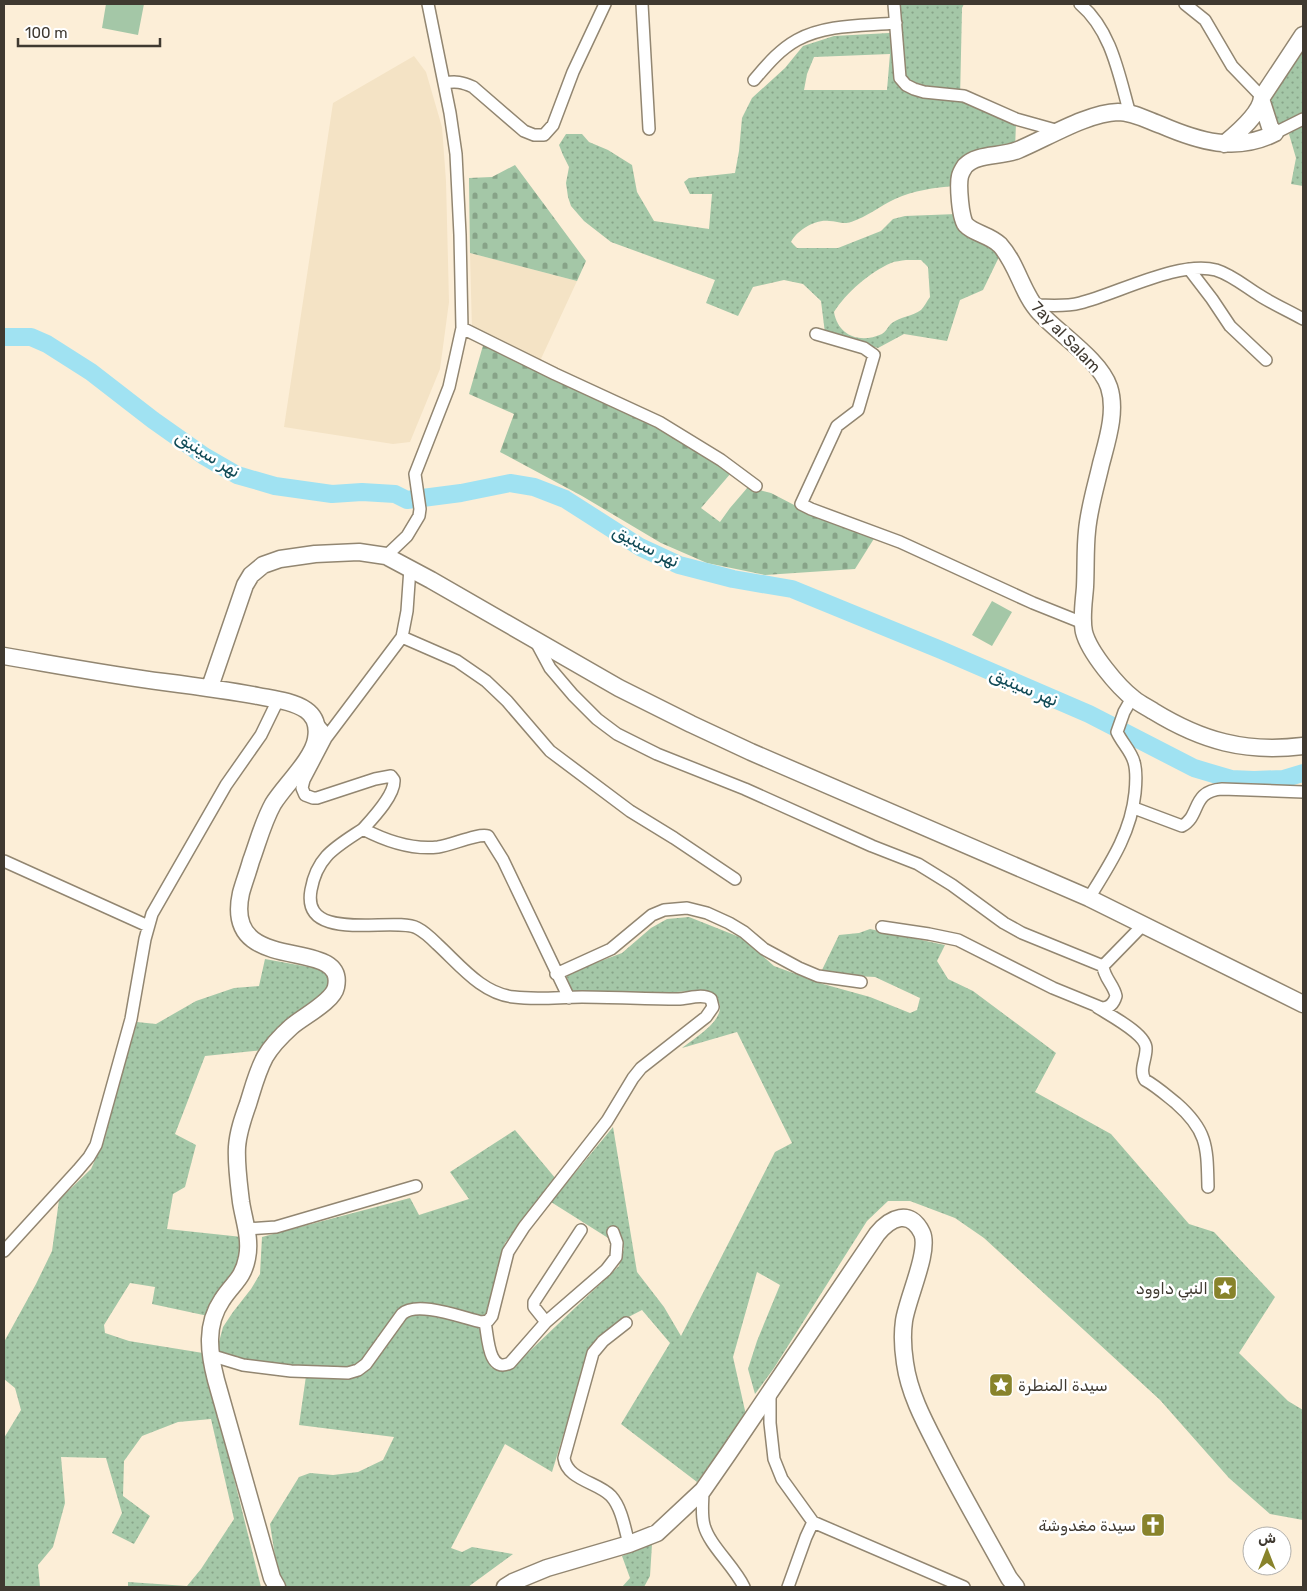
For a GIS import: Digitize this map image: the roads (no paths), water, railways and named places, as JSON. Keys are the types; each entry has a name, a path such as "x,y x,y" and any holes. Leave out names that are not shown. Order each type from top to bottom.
{"street":[{"path":"386,556 410,531 419,516 420,509 415,474 449,387 462,328 456,154 450,113 428,4"},
{"path":"444,83 457,81 473,87 524,131 539,136 544,135 553,125 574,72 605,4"},
{"path":"642,4 649,129"},
{"path":"894,4 900,78 906,85 924,92 964,96 1016,119 1059,131"},
{"path":"1080,4 1101,28 1109,44 1130,114"},
{"path":"1185,4 1205,20 1232,66 1262,100 1270,127 1275,133 1303,120"},
{"path":"754,80 776,56 797,40 826,29 896,23"},
{"path":"1224,144 1241,130 1303,34"},
{"name":"7ay al Salam","path":"1275,133 1252,141 1224,144 1186,135 1130,114 1110,113 1059,131 1007,154 976,158 964,168 959,179 964,222 971,229 988,236 1000,246 1034,306 1100,371 1110,390 1112,401 1109,428 1087,532 1083,623 1087,642 1093,653 1128,705 1216,741 1246,748 1268,749 1303,746"},
{"path":"1034,306 1077,304 1144,281 1189,269 1206,268 1218,271 1303,319"},
{"path":"1189,269 1230,326 1266,360"},
{"path":"462,328 659,422 721,460 756,486"},
{"path":"816,334 864,348 874,355 858,410 837,426 801,504 811,510 900,542 1032,603 1083,623"},
{"path":"210,687 245,585 251,575 263,565 280,559 315,554 358,552 386,556 619,688 751,752 1089,898 1303,1004"},
{"path":"410,568 407,611 402,636 326,738 303,784 303,792 308,797 317,798 375,779 391,776 394,778 394,786 384,804 363,829 330,852 317,868 312,882 310,901 314,912 331,922 346,925 377,926 402,924 414,926 430,938 479,984 492,991 513,997 677,999 708,996 713,1003 710,1012 698,1025 641,1068 607,1121 524,1227 508,1252 492,1316 485,1322"},
{"path":"402,636 457,661 486,681 507,701 550,751 630,811 735,879"},
{"path":"534,639 550,668 573,695 597,719 617,734 657,754 745,789 872,846 918,864 952,885 1004,923 1022,933 1104,966"},
{"path":"4,656 164,682 210,687 278,700 305,709 323,730 326,738"},
{"path":"4,1251 78,1170 96,1145 131,1019 148,926 152,914 226,786 261,734 278,700"},
{"path":"1089,898 1119,849 1134,808 1135,765 1133,758 1117,732 1128,705"},
{"path":"277,1587 272,1578 210,1355 210,1334 213,1317 222,1300 237,1283 244,1270 248,1254 248,1229 242,1205 237,1162 237,1143 257,1074 272,1045 292,1026 330,999 335,992 336,983 332,969 320,960 274,950 254,941 246,933 240,922 238,910 242,887 272,806 316,743 316,724"},
{"path":"1134,808 1182,826 1188,820 1201,798 1210,791 1222,789 1303,792"},
{"path":"363,829 383,839 404,845 424,847 438,847 480,835 488,836 503,860 568,998"},
{"path":"4,861 148,926"},
{"path":"556,974 610,949 652,915 664,910 687,908 708,913 744,932 764,948 799,968 818,976 861,982"},
{"path":"1097,1007 1107,1008 1116,996 1105,975 1104,966 1143,925"},
{"path":"882,927 958,940 1053,988 1097,1007 1130,1029 1143,1040 1146,1048 1142,1071 1144,1080 1170,1098 1196,1123 1204,1140 1208,1187"},
{"path":"248,1229 276,1227 416,1186"},
{"path":"505,1587 547,1568 629,1544 657,1533 703,1490 877,1234 890,1221 903,1218 912,1221 921,1232 924,1246 904,1320 903,1338 907,1379 923,1420 950,1473 1009,1578 1016,1587"},
{"path":"546,1322 534,1306 534,1302 581,1230"},
{"path":"485,1322 492,1358 498,1365 503,1366 510,1363 546,1322 606,1270 616,1257 617,1243 613,1232"},
{"path":"210,1355 243,1365 272,1369 348,1373 358,1370 366,1364 402,1314 408,1310 424,1309 485,1322"},
{"path":"626,1323 602,1341 593,1353 564,1458 570,1471 607,1492 613,1498 629,1544"},
{"path":"770,1393 770,1423 774,1459 782,1479 813,1522 964,1587"},
{"path":"703,1490 703,1523 708,1535 733,1568 744,1587"},
{"path":"788,1587 813,1522"}],"waterway":[{"name":"نهر سينيق","path":"4,337 31,337 47,344 91,372 153,420 204,456 237,475 275,486 332,494 362,492 395,494 407,500 461,493 510,483 534,487 565,499 640,547 679,565 733,579 792,589 941,650 1089,714 1194,768 1231,779 1283,779 1303,773"}],"place":[{"name":"النبي داوود","path":"1225,1288"},
{"name":"سيدة المنطرة","path":"1001,1385"},
{"name":"سيدة مغدوشة","path":"1153,1525"}]}
